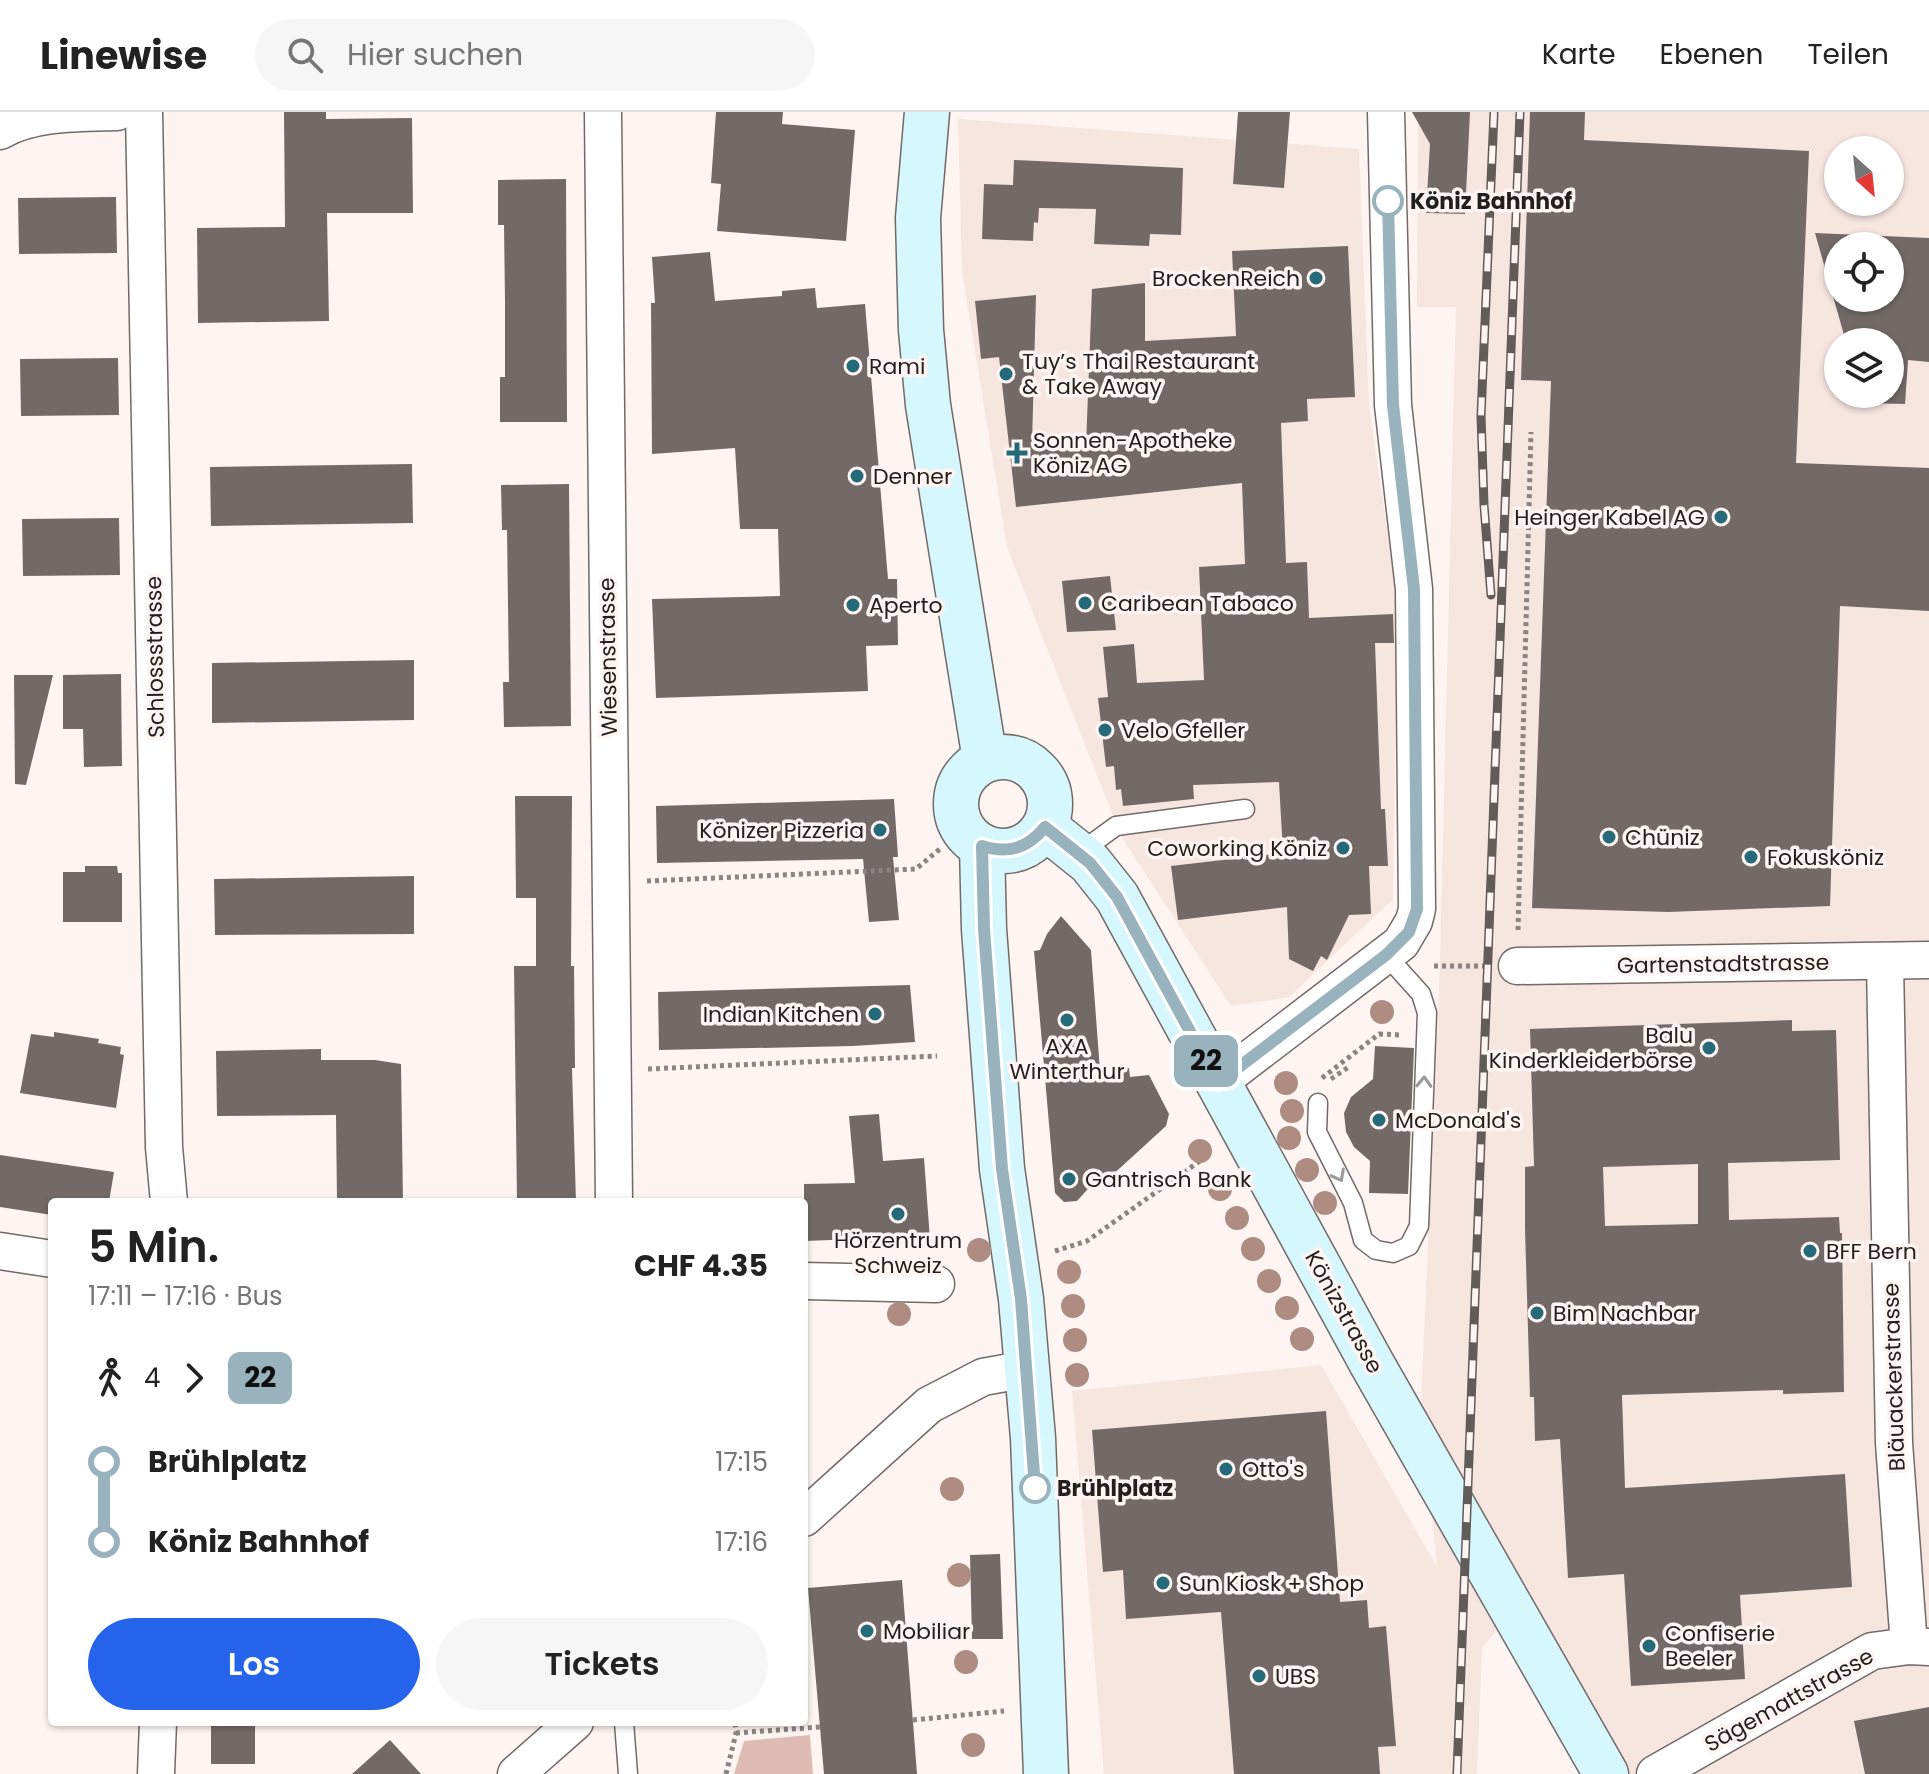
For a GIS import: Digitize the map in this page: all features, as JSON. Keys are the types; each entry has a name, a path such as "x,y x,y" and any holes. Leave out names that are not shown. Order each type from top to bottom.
{"main road":[{"path":"927,112 918,218 921,330 928,405 985,760"},
{"path":"1016,758 1030,765 1041,775 1049,790 1062,840 1028,844 1013,850 997,851 982,846 963,829 957,814 956,798 961,782 971,769 985,760 1016,758"},
{"name":"Könizstrasse","path":"1062,840 1098,871 1117,897 1380,1378 1606,1774"},
{"path":"982,846 984,929 1001,1155 1016,1263 1033,1451 1046,1774"}],"street":[{"path":"0,131 19,119 36,114 117,112"},
{"name":"Schlossstrasse","path":"144,112 164,1131 169,1198"},
{"name":"Wiesenstrasse","path":"603,112 614,1198"},
{"path":"1218,1083 1386,955 1409,932 1417,909 1414,589 1393,405 1386,112"},
{"name":"Gartenstadtstrasse","path":"1506,966 1929,960"},
{"name":"Bläuackerstrasse","path":"1885,963 1894,1443 1919,1647"},
{"path":"0,1251 48,1258"},
{"path":"808,1281 936,1284"},
{"path":"808,1514 929,1405 983,1377 1027,1369"},
{"name":"Sägemattstrasse","path":"1655,1774 1872,1651 1919,1647"},
{"path":"156,1774 158,1726"},
{"path":"516,1774 570,1726"}],"lane":[{"path":"1062,840 1116,826 1245,809"},
{"path":"1317,1094 1317,1132 1353,1203 1363,1240 1384,1253 1393,1253 1409,1246 1419,1226 1427,1013 1421,994 1386,955"},
{"path":"624,1726 628,1774"}],"path":[{"path":"1386,955 1439,967 1506,966 1531,432"},
{"path":"610,882 916,869"},
{"path":"1317,1094 1327,1073 1379,1034 1402,1035"},
{"path":"611,1071 937,1056"},
{"path":"1338,1076 1350,1066"},
{"path":"1016,1263 1087,1241 1207,1156 1218,1083"},
{"path":"913,1720 978,1713"},
{"path":"726,1774 735,1726"},
{"path":"736,1733 820,1727"}],"shaded area":[{"path":"1418,112 1929,112 1929,1774 1606,1774 1513,1611 1482,1648 1477,1774 1104,1774 1072,1391 1321,1365 1437,1567 1421,1402 1439,999 1456,307 1417,307"},
{"path":"958,119 1359,149 1369,406 1397,599 1393,899 1289,997 1231,1006 1121,836 1007,547 962,271"},
{"path":"810,1735 813,1774 734,1774 744,1741"}],"building":[{"path":"284,112 326,112 326,119 412,118 413,213 327,213 329,321 198,323 197,228 285,227"},
{"path":"716,112 783,112 782,124 855,130 846,241 717,231 721,184 711,183"},
{"path":"1238,112 1290,112 1284,188 1233,184"},
{"path":"1412,112 1470,112 1465,214 1426,213 1430,144"},
{"path":"1530,112 1585,112 1584,140 1809,151 1796,463 1929,468 1929,611 1840,606 1830,906 1668,912 1532,908 1551,381 1521,380"},
{"path":"1014,160 1183,168 1181,235 1150,234 1149,246 1094,244 1096,209 1039,208 1038,223 1034,222 1033,241 982,239 984,184 1013,185"},
{"path":"566,179 567,422 500,422 500,377 505,377 505,301 504,225 498,225 498,180"},
{"path":"116,197 117,253 19,254 18,198"},
{"path":"1815,233 1824,233 1824,265"},
{"path":"1904,237 1929,238 1929,362 1908,360 1905,404 1904,328 1842,328 1837,312 1904,312"},
{"path":"1348,246 1355,397 1307,399 1308,421 1281,423 1286,563 1307,562 1309,618 1393,614 1394,643 1375,643 1381,809 1385,809 1388,866 1369,866 1371,914 1349,915 1327,960 1321,956 1313,971 1289,959 1287,907 1178,920 1171,866 1283,853 1279,782 1193,785 1194,799 1123,806 1121,789 1116,790 1114,766 1106,767 1098,698 1108,697 1103,647 1134,644 1137,683 1204,680 1199,567 1245,564 1242,483 1016,507 999,357 981,359 975,301 1036,295 1032,444 1086,446 1092,289 1145,283 1145,341 1236,336 1232,251"},
{"path":"710,252 715,301 782,296 782,291 815,288 817,308 865,304 888,579 897,579 898,645 866,646 868,691 656,698 652,599 780,596 778,529 740,529 735,448 652,454 651,303 655,303 652,257"},
{"path":"118,358 119,415 21,416 20,359"},
{"path":"412,464 413,523 211,526 210,467"},
{"path":"569,484 571,726 504,727 503,682 509,682 507,530 502,530 501,485"},
{"path":"119,518 120,575 23,576 22,519"},
{"path":"1110,576 1116,630 1067,632 1062,581"},
{"path":"414,660 414,720 212,723 212,663"},
{"path":"121,674 122,766 84,767 83,729 63,729 63,675"},
{"path":"14,675 53,675 26,785 15,784"},
{"path":"515,796 572,796 571,966 574,966 575,1068 572,1068 576,1198 517,1198 514,966 536,966 536,898 516,898"},
{"path":"894,799 898,857 893,857 899,920 869,922 863,859 657,863 656,806"},
{"path":"85,866 117,866 118,873 122,873 122,922 63,922 63,872 85,872"},
{"path":"414,876 414,934 215,935 214,879"},
{"path":"1061,916 1091,950 1100,1071 1129,1068 1130,1077 1149,1075 1169,1114 1166,1126 1108,1179 1095,1181 1077,1201 1064,1202 1055,1193 1034,951 1040,950 1047,934"},
{"path":"910,985 915,1042 659,1050 658,992"},
{"path":"1792,1020 1792,1031 1836,1030 1840,1160 1728,1163 1729,1220 1839,1217 1842,1233 1844,1392 1783,1394 1783,1390 1622,1395 1625,1488 1845,1474 1852,1587 1740,1595 1745,1679 1631,1686 1624,1574 1568,1578 1560,1439 1535,1441 1534,1397 1530,1397 1525,1167 1534,1166 1530,1029","holes":["1698,1164 1698,1224 1605,1226 1603,1167"]},
{"path":"54,1032 99,1039 98,1043 121,1047 120,1054 124,1055 116,1108 20,1093 31,1034 54,1037"},
{"name":"McDonald's","path":"1375,1046 1414,1048 1408,1194 1369,1193 1370,1161 1354,1147 1346,1132 1344,1113 1351,1097 1373,1079"},
{"path":"321,1049 321,1060 375,1060 401,1064 403,1198 337,1198 336,1115 217,1116 216,1051"},
{"path":"879,1114 883,1161 924,1158 930,1240 859,1247 859,1239 808,1241 808,1198 804,1198 804,1184 855,1183 849,1116"},
{"path":"0,1155 114,1172 110,1198 48,1198 48,1214 0,1207"},
{"path":"1326,1411 1340,1602 1367,1600 1369,1628 1386,1626 1396,1746 1378,1747 1380,1774 1234,1774 1221,1612 1126,1619 1123,1570 1103,1572 1092,1430"},
{"path":"1000,1554 1003,1639 972,1639 970,1555"},
{"path":"902,1580 917,1774 824,1774 808,1588"},
{"path":"1929,1707 1929,1774 1865,1774 1854,1721"},
{"path":"211,1726 255,1726 255,1764 211,1764"},
{"path":"390,1740 421,1774 352,1774"}],"railway":[{"path":"1491,595 1481,416 1494,112"},
{"path":"1457,1774 1520,112"}],"bus line":[{"name":"22","path":"1035,1488 1021,1299 1002,1169 984,929 982,846 997,851 1013,850 1028,844 1045,827 1098,871 1117,897 1218,1083 1386,955 1409,932 1417,909 1414,589 1393,405 1388,201"}],"place":[{"name":"Köniz Bahnhof","path":"1388,201"},
{"name":"BrockenReich","path":"1316,278"},
{"name":"Rami","path":"853,366"},
{"name":"Tuy’s Thai Restaurant & Take Away","path":"1006,374"},
{"name":"Sonnen-Apotheke Köniz AG","path":"1017,453"},
{"name":"Denner","path":"857,476"},
{"name":"Heinger Kabel AG","path":"1721,517"},
{"name":"Caribean Tabaco","path":"1085,603"},
{"name":"Aperto","path":"853,605"},
{"name":"Velo Gfeller","path":"1105,730"},
{"name":"Könizer Pizzeria","path":"880,830"},
{"name":"Chüniz","path":"1609,837"},
{"name":"Coworking Köniz","path":"1343,848"},
{"name":"Fokusköniz","path":"1751,857"},
{"name":"Indian Kitchen","path":"875,1014"},
{"name":"AXA Winterthur","path":"1067,1020"},
{"name":"Balu Kinderkleiderbörse","path":"1709,1048"},
{"name":"McDonald's","path":"1379,1120"},
{"name":"Gantrisch Bank","path":"1069,1179"},
{"name":"Hörzentrum Schweiz","path":"898,1214"},
{"name":"BFF Bern","path":"1810,1251"},
{"name":"Bim Nachbar","path":"1537,1313"},
{"name":"Otto's","path":"1226,1469"},
{"name":"Brühlplatz","path":"1035,1488"},
{"name":"Sun Kiosk + Shop","path":"1163,1583"},
{"name":"Mobiliar","path":"867,1631"},
{"name":"Confiserie Beeler","path":"1649,1646"},
{"name":"UBS","path":"1259,1676"}]}
